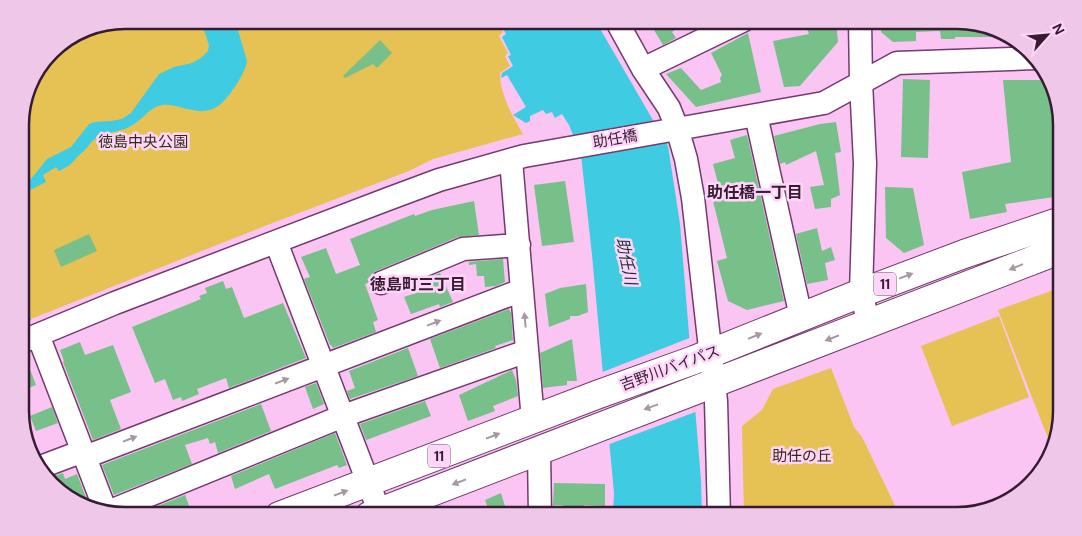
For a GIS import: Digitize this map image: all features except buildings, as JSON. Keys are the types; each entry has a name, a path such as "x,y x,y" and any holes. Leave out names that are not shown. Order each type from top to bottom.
{"highway":[{"name":"吉野川バイパス","path":"303,507 702,357 964,254 1053,224"},
{"name":"吉野川バイパス","path":"396,507 602,425 1053,252"}],"street":[{"path":"621,29 669,108 670,129 686,159 693,198 702,357 718,507"},
{"path":"644,69 726,29"},
{"path":"860,29 865,164 861,293 869,324"},
{"name":"助任橋","path":"29,338 439,180 567,147 824,103 897,63 1022,59"},
{"path":"756,115 801,317"},
{"path":"511,160 533,421"},
{"path":"276,242 368,482 374,507"},
{"path":"381,283 463,249 519,245"},
{"path":"46,466 84,454 522,290"},
{"path":"29,338 84,454 104,505"},
{"path":"120,507 342,416 527,351"},
{"path":"539,451 540,507"}],"green space":[{"name":"徳島中央公園","path":"118,29 501,29 503,32 499,36 508,53 505,56 510,66 500,73 502,89 511,112 523,134 433,159 409,171 29,320 29,118 36,88 52,61 71,45 88,36"},
{"path":"1053,290 1053,412 1049,440 998,310"},
{"path":"999,316 1029,397 952,426 921,346"},
{"name":"助任の丘","path":"831,368 854,427 862,437 896,507 744,507 742,426 762,410 773,389"}],"water":[{"path":"204,29 238,29 247,61 240,78 222,103 211,110 204,111 169,105 158,106 129,127 95,139 68,166 59,171 56,167 43,175 46,182 29,190 29,180 47,159 71,147 89,124 122,119 131,113 159,74 201,58 208,51 209,45"},
{"name":"助任川","path":"503,29 600,29 668,146 680,224 702,507 613,507 614,493 581,155 569,125 562,114 555,118 552,112 546,114 543,110 530,116 530,121 526,123 513,115 526,107 507,75 501,78 502,73 513,66 508,56 511,55 502,37 506,34"}],"pier":[{"path":"692,337 698,411 607,445 600,373"}],"district":[{"name":"助任橋一丁目","path":"755,192"},
{"name":"徳島町三丁目","path":"418,284"}]}
